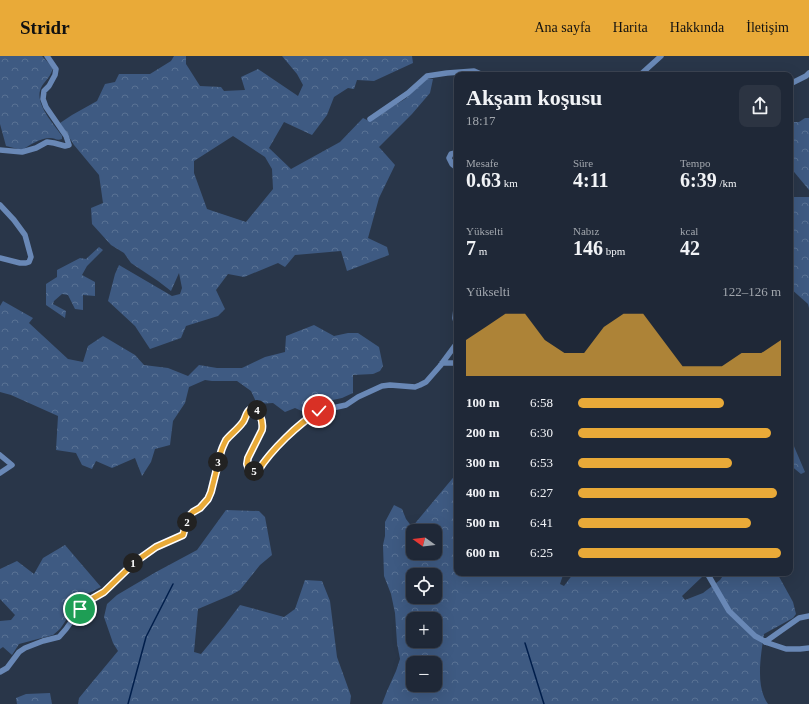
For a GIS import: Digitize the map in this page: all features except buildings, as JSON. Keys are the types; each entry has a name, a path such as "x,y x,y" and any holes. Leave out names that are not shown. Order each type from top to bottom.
{"street":[{"path":"0,150 22,152 36,148 47,142 65,146 69,145 66,136 46,107 43,99 44,91 49,86 55,75 56,69 47,56"},
{"path":"643,72 661,56"},
{"path":"370,119 408,93 427,76 454,72"},
{"path":"460,72 476,72"},
{"path":"793,82 809,73"},
{"path":"454,153 451,154 449,158 454,166"},
{"path":"0,205 25,235 31,257 29,262 26,263 0,258"},
{"path":"0,672 7,668 19,652 25,648 59,637 80,609 90,600 104,592 135,562 156,547 183,535 188,517 200,508 208,499 221,452 226,441 245,420 248,411 252,408 258,410 263,425 248,458 247,464 249,470 252,472 258,471 266,459 307,418 319,411 346,405 382,386 419,386 426,382 454,348"},
{"path":"442,363 454,363"},
{"path":"0,455 12,466 0,473"},
{"path":"709,576 729,612 755,636 765,642 786,648 809,648"},
{"path":"765,642 799,618 809,616"}],"green space":[{"path":"0,56 42,56 53,68 50,76 42,86 40,99 45,112 62,136 62,139 43,139 22,150 6,146 0,124"},
{"path":"174,56 186,56 186,64 200,86 221,87 224,91 245,90 241,77 258,69 298,96 303,85 297,74 282,56 412,56 413,63 374,81 357,80 354,89 348,88 334,97 327,115 312,135 284,122 269,148 291,169 340,142 363,118 369,121 405,99 427,79 433,79 430,93 412,114 379,147 395,165 379,198 368,238 387,247 389,255 347,271 341,251 295,255 285,267 278,263 244,277 228,274 216,290 225,309 218,316 186,326 181,338 150,349 135,326 108,301 115,274 119,265 172,296 180,294 182,288 179,273 171,291 131,263 124,253 111,245 92,224 91,208 103,203 99,175 74,145 60,123 97,101 105,84 115,82 119,74 150,74 171,61","holes":["233,136 265,157 272,169 273,189 246,222 207,209 194,173 194,161"]},
{"path":"805,118 809,118 809,190 793,171 793,122 799,122"},
{"path":"793,197 809,197 809,308 808,304 793,291"},
{"path":"99,247 103,250 87,266 82,275 95,282 95,296 83,295 83,310 75,309 68,295 62,294 54,301 53,304 66,311 65,318 46,305 46,284 57,277 57,270 80,258 86,259"},
{"path":"3,301 33,318 29,323 68,359 83,362 88,346 103,336 135,355 144,365 168,368 188,376 199,365 217,368 242,368 265,357 285,352 286,336 314,325 334,336 348,333 358,333 379,347 383,366 380,371 373,374 353,375 353,393 342,398 319,403 304,412 295,408 285,412 273,403 257,404 251,391 237,381 205,380 189,387 185,403 173,421 170,445 155,449 151,462 142,476 135,458 112,468 96,461 92,469 82,465 76,453 56,450 58,416 11,395 0,392 0,306"},
{"path":"793,444 805,472 801,474 793,467"},
{"path":"454,477 454,576 563,576 560,584 564,586 572,576 704,576 682,596 685,600 703,593 723,576 779,576 793,602 796,614 793,618 764,634 760,679 761,688 768,704 382,704 400,659 397,643 395,613 391,594 384,576 383,545 385,536 385,522 394,505 402,509 410,524 406,524 406,560 442,560 442,524 414,524"},
{"path":"226,510 259,511 265,517 272,555 260,565 240,590 198,609 194,652 201,654 240,605 284,617 295,609 305,580 322,581 330,601 337,657 351,696 350,704 78,704 79,698 118,651 113,643 104,617 107,604 117,595 197,550"},
{"path":"65,545 101,587 87,594 77,604 60,629 53,635 19,644 12,655 3,647 0,649 0,621 11,620 15,615 0,599 0,569 17,561 34,574 43,558"},
{"path":"50,693 52,704 17,704 16,698 26,694"}],"waterway":[{"path":"128,704 146,637 173,584"},
{"path":"525,643 544,704"}],"route":[{"path":"80,609 90,600 104,592 135,562 156,547 183,535 188,517 200,508 208,499 223,445 245,420 248,411 252,408 258,410 263,425 248,458 247,464 249,470 252,472 258,471 266,459 290,434 307,418 319,411"}]}
